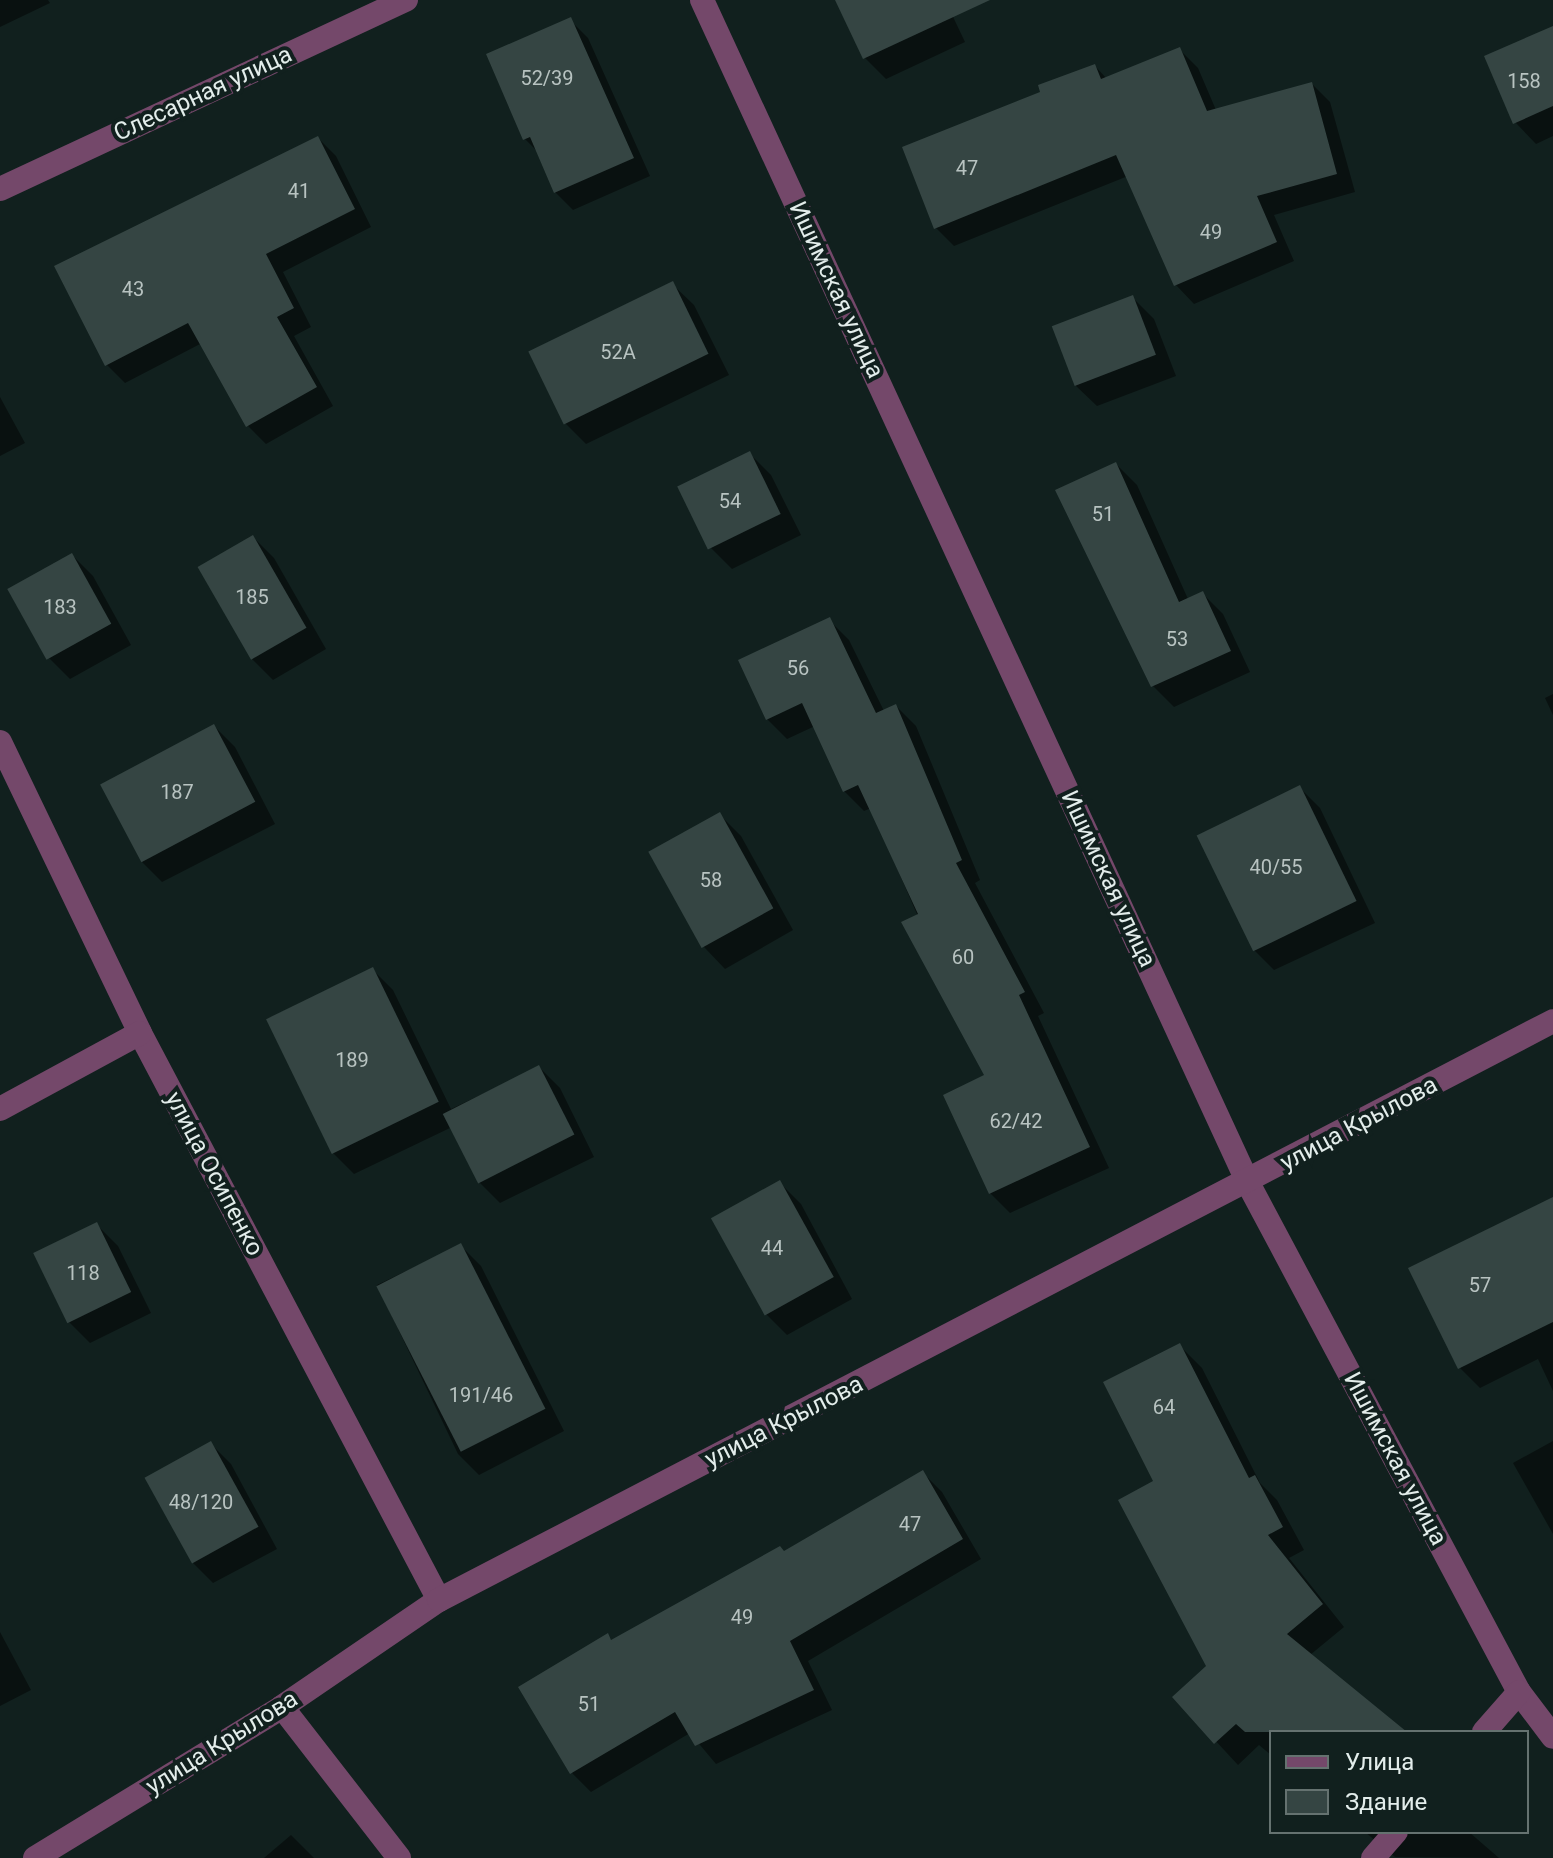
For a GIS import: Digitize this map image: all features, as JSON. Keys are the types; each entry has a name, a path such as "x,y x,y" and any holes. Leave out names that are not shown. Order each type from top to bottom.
{"street":[{"name":"Слесарная улица","path":"0,189 406,0"},
{"name":"Ишимская улица","path":"702,0 1248,1183 1519,1692 1553,1737"},
{"name":"улица Осипенко","path":"0,742 140,1033 439,1600"},
{"name":"улица Крылова","path":"35,1858 282,1707 439,1600 1248,1183 1553,1021"},
{"path":"0,1109 140,1033"},
{"path":"1486,1730 1519,1692"},
{"path":"282,1707 399,1858"},
{"path":"1373,1858 1394,1834"}],"building":[{"path":"835,0 990,0 863,59"},
{"path":"571,17 634,158 554,193 530,137 523,140 486,54"},
{"path":"1553,26 1553,106 1513,124 1484,56"},
{"path":"1180,47 1207,111 1312,82 1337,174 1257,196 1277,242 1174,286 1116,155 934,229 902,147 1040,92 1038,85 1095,64 1101,79"},
{"path":"318,136 355,209 266,254 294,308 277,317 317,387 246,427 188,323 105,366 54,266"},
{"path":"673,281 709,354 564,424 528,352"},
{"path":"1133,295 1156,355 1075,386 1052,326"},
{"path":"750,451 781,514 708,549 677,487"},
{"path":"1116,462 1179,602 1203,591 1231,651 1151,687 1055,490"},
{"path":"253,535 306,628 251,660 198,567"},
{"path":"72,553 111,624 47,660 7,589"},
{"path":"830,617 876,713 896,704 962,860 956,863 1025,992 1019,995 1090,1147 989,1194 943,1095 984,1075 901,922 918,914 858,785 843,792 802,703 766,720 738,660"},
{"path":"214,724 255,802 141,862 100,785"},
{"path":"1300,785 1357,901 1253,951 1197,835"},
{"path":"720,812 773,908 702,948 648,852"},
{"path":"373,967 439,1102 332,1154 266,1019"},
{"path":"539,1065 574,1134 478,1184 443,1114"},
{"path":"780,1180 834,1277 765,1315 711,1218"},
{"path":"1553,1197 1553,1322 1458,1369 1408,1268"},
{"path":"97,1222 131,1292 67,1323 33,1253"},
{"path":"461,1243 545,1409 461,1452 376,1286"},
{"path":"1180,1343 1249,1478 1255,1475 1283,1527 1268,1535 1323,1604 1287,1634 1405,1730 1245,1732 1236,1724 1214,1744 1172,1697 1206,1666 1118,1500 1153,1481 1103,1382"},
{"path":"211,1441 259,1527 192,1564 145,1478"},
{"path":"923,1470 963,1539 790,1641 814,1690 695,1746 675,1712 570,1774 518,1687 608,1633 611,1640 780,1546 784,1551"}]}
